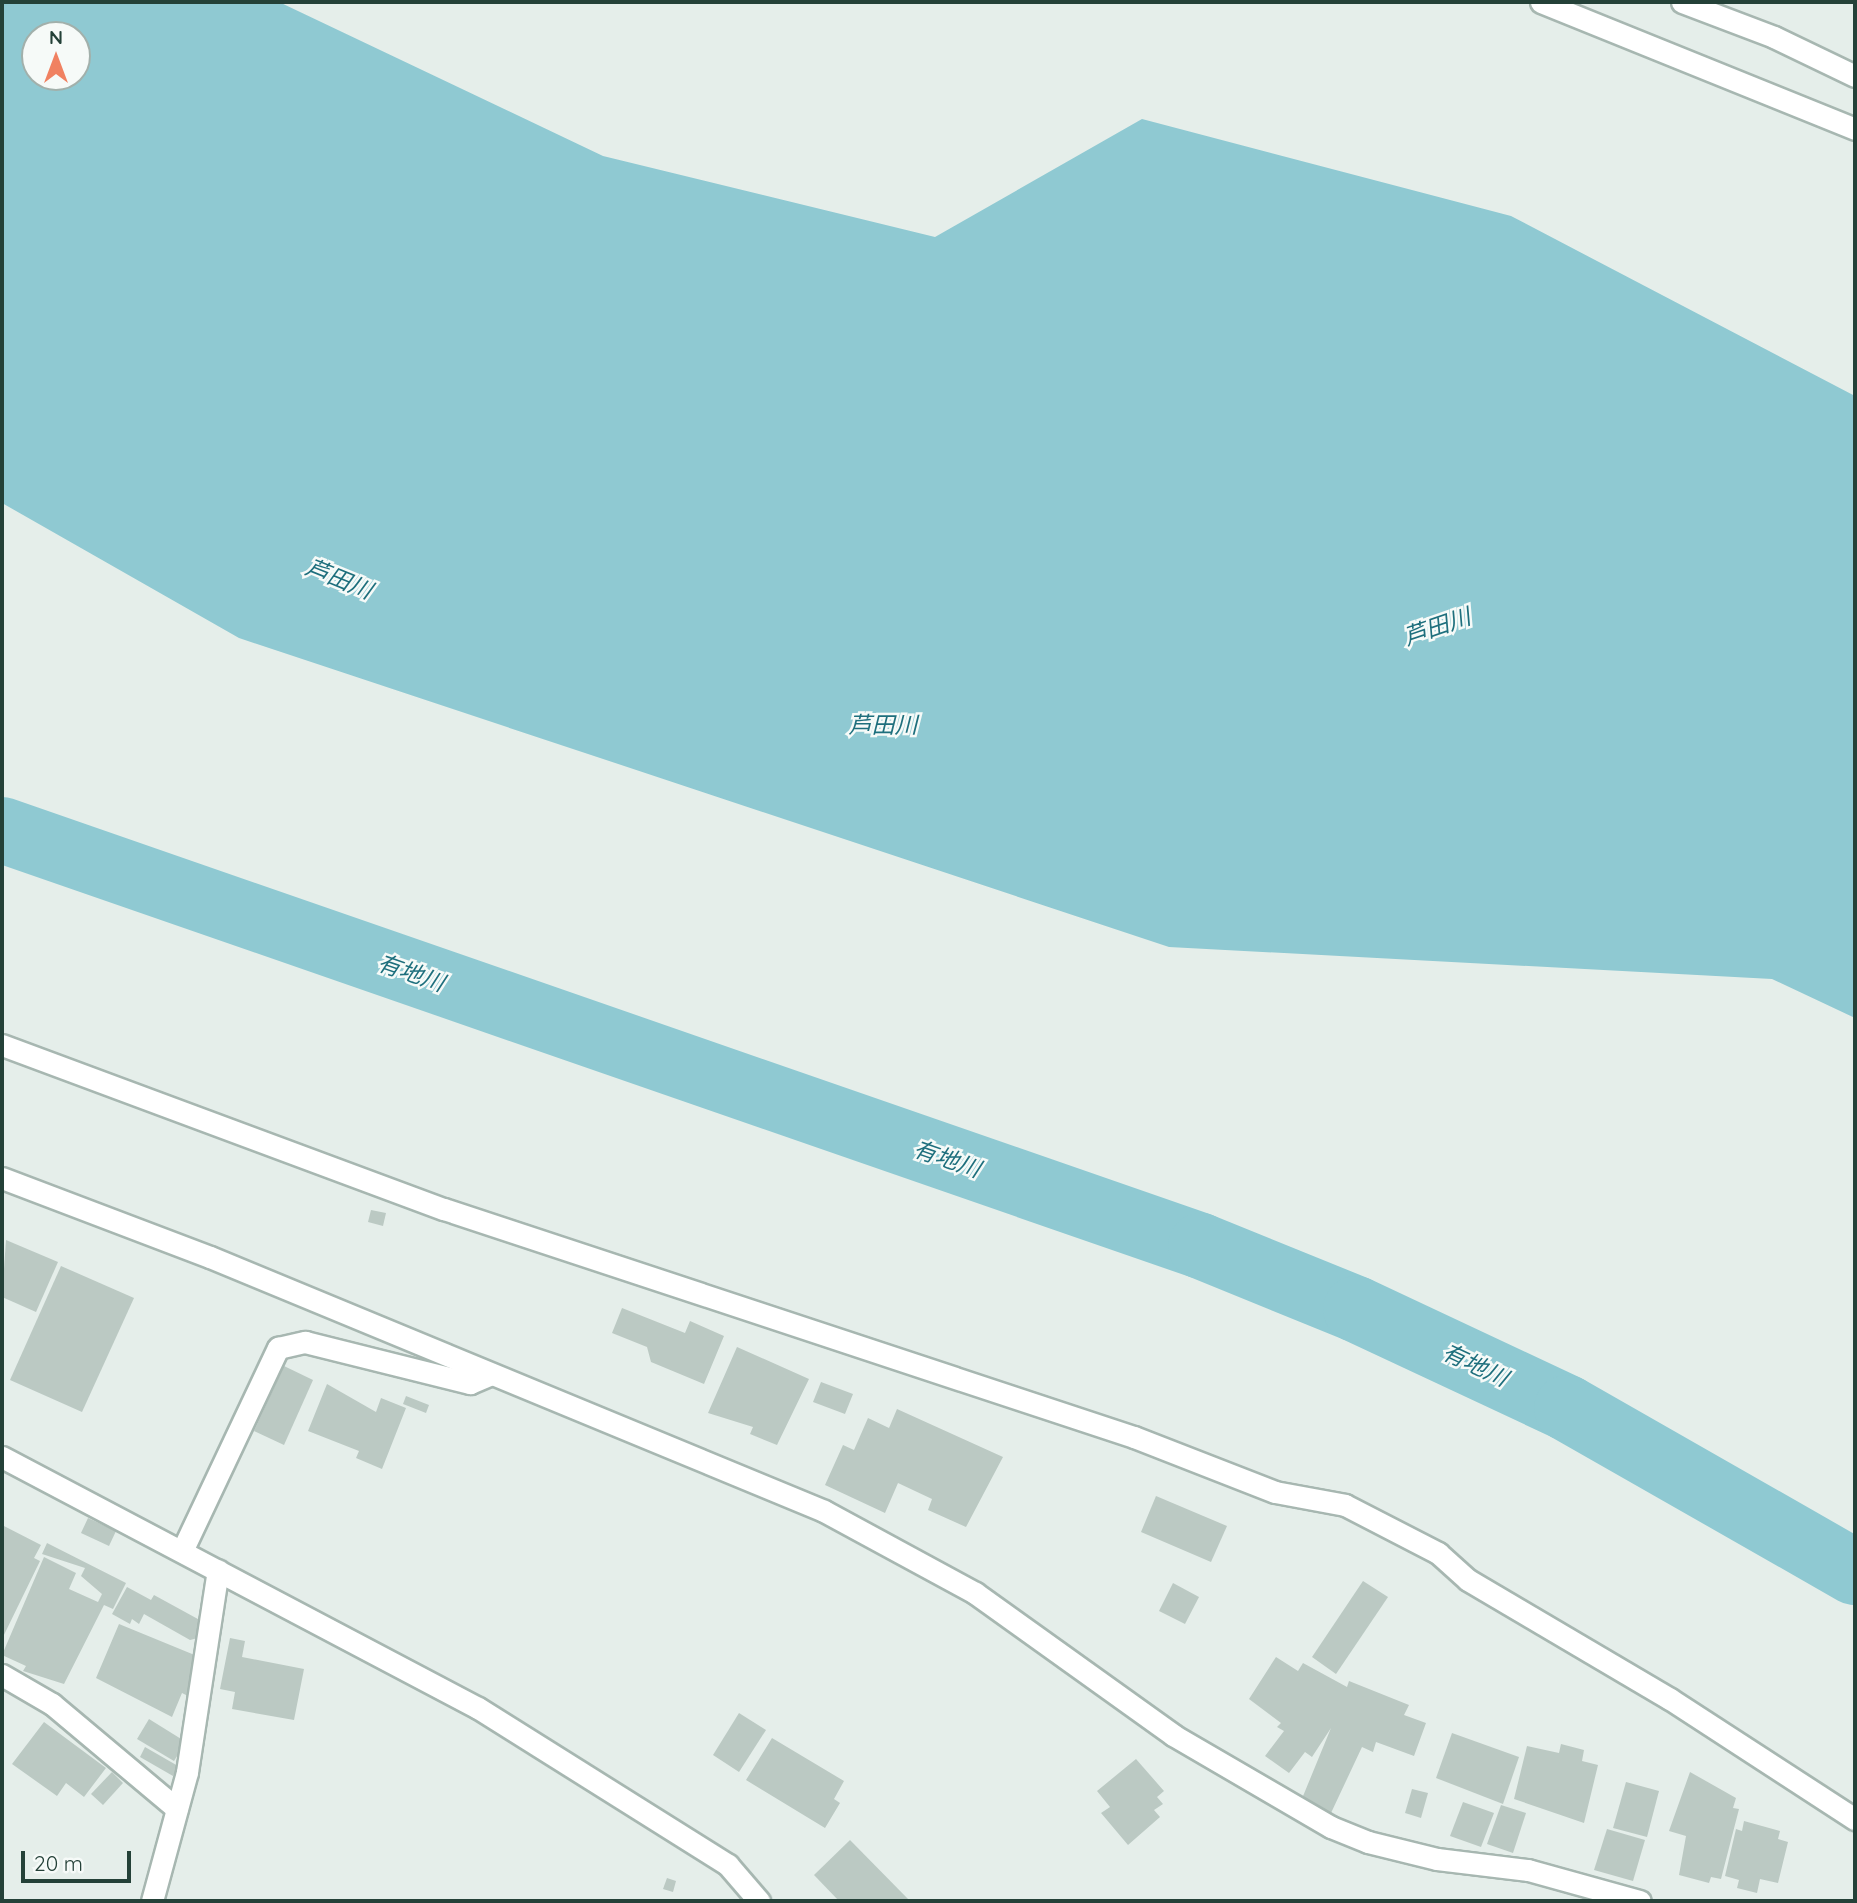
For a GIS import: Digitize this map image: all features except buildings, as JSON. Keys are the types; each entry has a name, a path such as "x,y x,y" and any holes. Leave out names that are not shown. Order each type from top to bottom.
{"street":[{"path":"1541,2 1855,129"},
{"path":"1682,2 1774,37 1855,76"},
{"path":"2,1045 444,1209 1134,1437 1275,1492 1345,1505 1438,1553 1468,1580 1670,1699 1855,1819"},
{"path":"2,1178 824,1511 975,1593 1173,1735 1331,1827 1368,1842 1437,1859 1528,1870 1595,1896 1640,1901"},
{"path":"182,1551 278,1348 305,1342 470,1384 491,1374"},
{"path":"2,1457 478,1707 728,1865 759,1901"},
{"path":"152,1901 177,1809 218,1570"},
{"path":"2,1675 52,1704 177,1809"}],"water":[{"name":"芦田川","path":"2,2 279,2 603,156 935,237 1142,119 1511,216 1855,396 1855,1018 1772,979 1169,947 239,638 2,503"}],"waterway":[{"name":"有地川","path":"2,830 1201,1246 1356,1309 1567,1408 1855,1572"}]}
